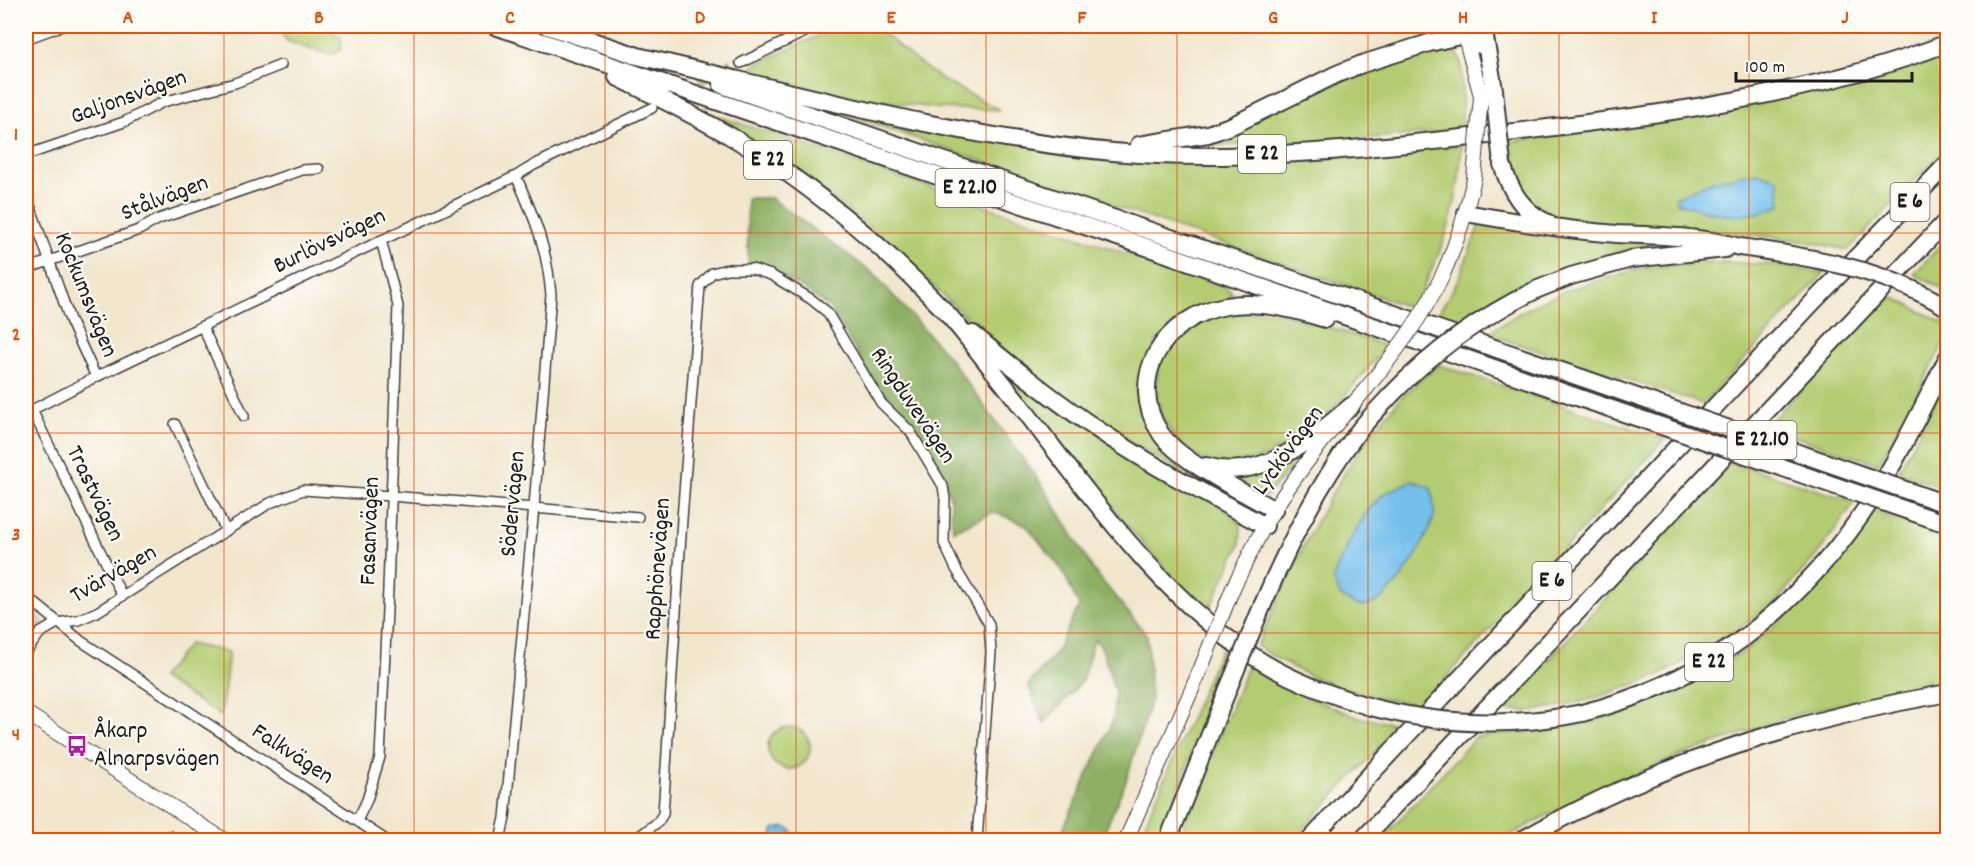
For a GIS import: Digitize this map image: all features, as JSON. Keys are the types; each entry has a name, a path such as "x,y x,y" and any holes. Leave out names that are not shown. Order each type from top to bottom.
{"highway":[{"name":"E 22","path":"495,26 563,49 706,122 805,185 873,240 945,311 1112,521 1143,557 1200,615 1232,641 1272,667 1317,688 1371,707 1408,716 1466,723 1541,720 1582,713 1617,704 1687,674 1725,652 1780,609 1813,575 1855,523 1895,458 1947,357"},
{"name":"E 22","path":"547,26 633,55 851,107 977,133 1148,154 1268,154 1454,139 1649,114 1793,89 1866,70 1947,43"},
{"path":"1483,26 1487,93 1502,164 1514,195 1526,210 1557,228"},
{"path":"1070,146 1146,145 1208,134 1256,116 1362,64 1468,29 1480,45"},
{"name":"E 22.10","path":"563,49 1135,243 1941,522"},
{"name":"E 22.10","path":"633,55 1945,504"},
{"name":"E 6","path":"1310,840 1805,311 1947,163"},
{"path":"1466,213 1557,228 1714,240 1740,248 1819,259 1863,270 1905,286 1947,308"},
{"name":"E 6","path":"1362,840 1947,219"},
{"path":"1168,840 1263,604 1293,538 1358,432 1419,366 1449,341 1512,302 1571,276 1631,259 1740,248"},
{"path":"1274,510 1208,472 1172,447 1161,434 1153,419 1146,393 1149,371 1156,354 1167,335 1206,310 1228,305 1278,307 1316,316 1446,358 1532,382"},
{"path":"945,311 1004,360 1083,420 1146,460 1265,525"},
{"path":"1194,462 1216,469 1235,470 1257,466 1280,457 1304,443 1351,406"},
{"path":"1522,840 1610,795 1720,751 1853,712 1947,693"}],"main road":[{"name":"Lyckövägen","path":"1468,29 1487,93"},
{"name":"Lyckövägen","path":"1126,840 1199,674 1233,588 1265,525 1331,429 1412,331 1443,274 1457,241 1474,179 1487,93 1480,45"},
{"path":"26,713 224,840"}],"street":[{"path":"26,39 61,26"},
{"path":"741,63 817,26"},
{"name":"Galjonsvägen","path":"26,155 124,122 163,102 235,83 280,65"},
{"name":"Burlövsvägen","path":"29,411 652,108"},
{"name":"Stålvägen","path":"26,269 140,230 159,219 302,170 319,169"},
{"name":"Södervägen","path":"500,840 505,818 551,295 549,267 543,242 516,176"},
{"name":"Kockumsvägen","path":"26,194 70,320 96,377"},
{"name":"Fasanvägen","path":"357,821 367,800 380,757 392,496 398,306 381,240"},
{"name":"Ringduvevägen","path":"700,286 712,273 727,269 752,269 771,275 811,299 827,312 881,403 910,432 943,486 946,514 944,543 956,569 989,624 991,652 977,840"},
{"name":"Rapphönevägen","path":"634,840 658,822 663,814 700,286"},
{"path":"202,326 244,416"},
{"name":"Trastvägen","path":"29,411 122,596"},
{"path":"175,424 226,531"},
{"name":"Tvärvägen","path":"26,652 40,633 57,622 78,620 96,612 270,502 303,490 638,517"},
{"name":"Falkvägen","path":"26,596 81,641 386,840"}],"shaded area":[{"path":"26,598 46,624 26,653"}],"green space":[{"path":"282,26 305,26 328,30 341,37 341,50 332,54 315,51 287,41 280,32"},
{"path":"840,26 877,26 915,60 944,81 1000,110 936,108 828,94 751,73 755,64"},
{"path":"1451,47 1456,49 1461,62 1463,131 1304,143 1176,147 1392,59"},
{"path":"1947,50 1947,147 1848,250 1744,234 1568,223 1545,215 1530,201 1519,183 1506,142 1667,120"},
{"path":"686,105 1226,287 1233,294 1227,299 1155,342 1149,425 1222,487 1219,493 1099,425 1010,358 874,231 827,194"},
{"path":"833,107 1097,157 1462,145 1458,185 1450,222 1434,266 1412,308 862,120"},
{"path":"747,198 771,198 873,273 947,355 1045,489 1094,571 1147,635 1151,700 1126,781 1101,840 1058,840 1113,720 1115,691 1101,646 1094,640 1082,681 1044,723 1028,685 1055,654 1079,606 1062,570 1026,525 994,512 953,531 950,497 945,481 908,420 886,402 831,309 801,287 770,270 748,264"},
{"path":"1480,223 1655,244 1594,260 1534,280 1491,301 1458,325 1436,317 1458,281"},
{"path":"1947,238 1947,291 1914,274"},
{"path":"1708,262 1781,266 1824,273 1703,404 1487,334 1521,312 1564,291 1641,268"},
{"path":"1891,296 1947,325 1947,336 1878,464 1765,427"},
{"path":"1241,310 1276,312 1386,346 1340,401 1303,437 1258,459 1213,463 1196,456 1169,430 1161,413 1157,394 1157,376 1162,358 1172,342 1186,329 1213,316"},
{"path":"981,347 1230,513 1241,526 1240,544 1209,610 1176,580 1142,542"},
{"path":"1439,365 1665,439 1421,705 1375,697 1335,686 1297,670 1257,646 1287,580 1337,485 1378,426 1401,398"},
{"path":"1947,378 1947,489 1898,472"},
{"path":"1304,451 1266,497 1223,475"},
{"path":"1731,462 1855,502 1819,552 1777,600 1726,638 1658,676 1589,700 1534,711 1502,710"},
{"path":"1874,511 1947,536 1947,681 1801,713 1676,757 1541,818 1502,840 1381,840 1476,737 1563,727 1622,713 1674,691 1745,651 1804,600"},
{"path":"189,644 229,652 221,716 161,678"},
{"path":"1220,650 1230,655 1159,840 1138,840"},
{"path":"1248,665 1305,696 1357,717 1401,725 1292,840 1178,840"},
{"path":"789,727 804,733 810,748 804,763 789,769 774,763 768,748 774,733"}],"water":[{"path":"1756,172 1778,179 1781,205 1754,214 1729,215 1676,202 1676,197 1713,181"},
{"path":"1413,481 1431,488 1434,502 1434,516 1423,543 1402,576 1377,601 1364,606 1352,603 1342,597 1333,578 1342,556 1362,519 1378,500 1389,491"},
{"path":"786,827 792,831 797,840 773,840 774,829"}],"tunnel":[{"path":"687,90 741,63"}],"place":[{"name":"Åkarp Alnarpsvägen","path":"77,746"}]}
